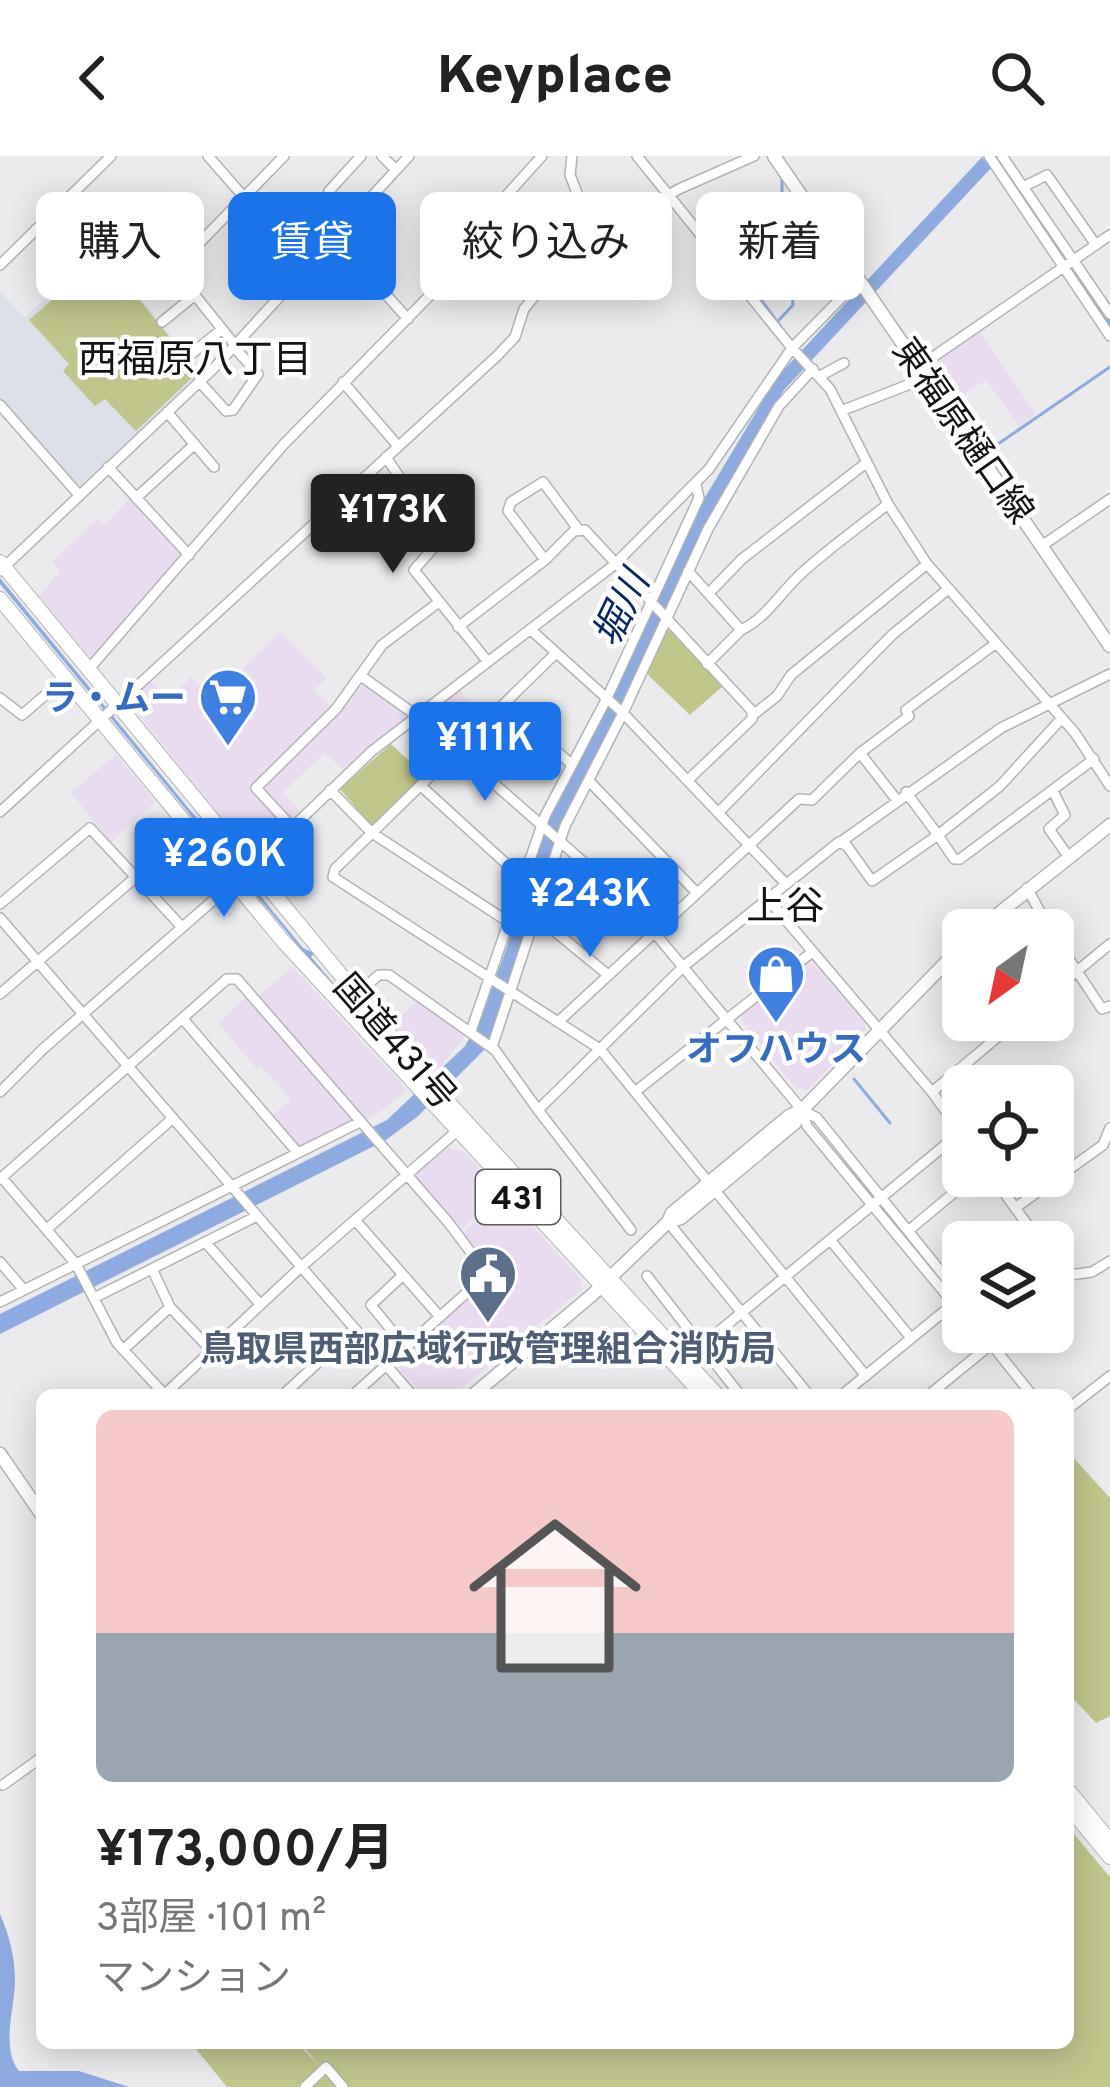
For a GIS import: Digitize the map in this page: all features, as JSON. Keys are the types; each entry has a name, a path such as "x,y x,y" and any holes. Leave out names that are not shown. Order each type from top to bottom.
{"highway":[{"name":"国道431号","path":"1,567 356,994 421,1081"},
{"name":"国道431号","path":"0,599 235,881 698,1389"},
{"name":"国道431号","path":"441,1104 458,1131 711,1389"},
{"path":"1074,1797 1110,1841"},
{"path":"1074,1813 1110,1857"}],"main road":[{"name":"東福原樋口線","path":"774,156 799,192"},
{"name":"東福原樋口線","path":"864,287 1110,646"},
{"path":"1003,909 1110,825"},
{"path":"480,1389 668,1222 681,1218 713,1185 795,1123 802,1110 942,967"},
{"path":"0,1454 36,1503"}],"street":[{"path":"74,192 111,156"},
{"path":"208,156 240,192"},
{"path":"247,192 284,156"},
{"path":"331,192 361,156"},
{"path":"382,156 396,170"},
{"path":"375,192 409,156"},
{"path":"88,670 343,382 448,277 468,238 542,156"},
{"path":"572,156 570,175 577,192"},
{"path":"637,156 666,192"},
{"path":"672,193 754,156"},
{"path":"994,158 1023,187 1110,336"},
{"path":"994,158 1110,314"},
{"path":"1023,187 1047,175 1096,245"},
{"path":"672,200 842,411 888,504 926,564 1062,718 1110,786"},
{"path":"204,238 228,212"},
{"path":"0,265 36,229"},
{"path":"842,411 924,371 1110,236"},
{"path":"162,322 190,300"},
{"path":"198,300 258,374 233,410 226,411 200,381"},
{"path":"1,567 200,381 276,300"},
{"path":"391,300 408,319"},
{"path":"0,812 512,340 531,300"},
{"path":"1,1090 330,790 417,716 614,565 722,454 792,348 847,300"},
{"path":"189,356 222,329"},
{"path":"491,1046 565,826 708,529 779,406 812,369 844,363"},
{"path":"343,382 398,446"},
{"path":"0,405 79,495"},
{"path":"167,412 214,467"},
{"path":"136,498 195,444"},
{"path":"386,458 440,536 414,568 488,662"},
{"path":"709,593 742,559 866,463"},
{"path":"108,467 189,555"},
{"path":"545,560 508,511 511,502 543,482 578,529 585,530 753,715"},
{"path":"472,1031 542,824 652,606 700,499 695,485"},
{"path":"1043,545 1110,500"},
{"path":"707,664 741,630 758,621 804,571 888,504"},
{"path":"458,627 578,529"},
{"path":"688,780 777,696 791,675 926,564"},
{"path":"688,572 741,630"},
{"path":"719,812 892,635 947,590"},
{"path":"292,827 256,788 337,709 382,645 439,602"},
{"path":"530,629 623,713 786,884"},
{"path":"558,1022 800,799 812,800 860,752 909,716 906,710 995,644"},
{"path":"556,653 333,877 600,1049 866,1376"},
{"path":"538,1110 684,966 896,799 1001,728 1110,674"},
{"path":"362,676 417,716 629,902 802,1110 817,1118 877,1202 942,1279"},
{"path":"0,698 22,715 65,678"},
{"path":"505,704 572,764"},
{"path":"842,841 872,881 1000,786 1062,718"},
{"path":"860,752 896,799"},
{"path":"906,792 954,859 960,859 1096,761 1110,757"},
{"path":"589,781 696,892"},
{"path":"421,786 524,880"},
{"path":"330,790 372,833 510,923"},
{"path":"1053,791 1065,815 1049,829 1068,856"},
{"path":"0,904 90,828 181,926"},
{"path":"0,994 136,877"},
{"path":"1027,888 1039,909"},
{"path":"768,898 942,1106"},
{"path":"536,916 607,974"},
{"path":"0,918 407,1389"},
{"path":"1076,973 1110,944"},
{"path":"636,1091 811,952"},
{"path":"1074,970 1102,1009 1110,1006"},
{"path":"356,994 386,974 491,1046 631,1231"},
{"path":"160,1389 123,1349 78,1268 1,1179 227,979 237,979 485,1271 483,1278 360,1389"},
{"path":"183,1019 298,1154"},
{"path":"932,1092 993,1041"},
{"path":"47,1229 172,1119"},
{"path":"0,1302 78,1268 363,1124"},
{"path":"1015,1208 1103,1145 1110,1128"},
{"path":"171,1389 301,1267 458,1131"},
{"path":"701,1346 942,1150"},
{"path":"908,1231 949,1197"},
{"path":"1007,1197 1025,1221"},
{"path":"877,1202 908,1231 942,1276"},
{"path":"92,1294 152,1271 256,1215"},
{"path":"356,1220 440,1318"},
{"path":"668,1222 804,1389"},
{"path":"831,1240 911,1338"},
{"path":"206,1243 260,1304"},
{"path":"1074,1274 1092,1272 1110,1261"},
{"path":"0,1262 24,1290"},
{"path":"152,1271 170,1307 211,1350"},
{"path":"403,1274 371,1305 406,1348"},
{"path":"647,1276 735,1389"},
{"path":"123,1349 170,1307"},
{"path":"850,1389 942,1314"},
{"path":"289,1389 354,1329"},
{"path":"936,1389 979,1353"},
{"path":"1005,1353 1028,1389"},
{"path":"1074,1403 1110,1376"},
{"path":"3,1785 36,1761"},
{"path":"305,2087 326,2067 343,2087"}],"shaded area":[{"path":"0,291 24,318 44,300 142,300 202,376 80,490 0,401"},
{"path":"978,329 1036,414 1019,426 986,380 951,403 926,366"},
{"path":"132,496 184,554 93,661 39,596 60,571 52,562 97,519 104,525"},
{"name":"ラ・ムー","path":"281,632 327,678 314,690 332,708 250,788 283,823 262,849 245,846 127,701 149,679 168,699 191,677 208,695 217,687 221,690"},
{"name":"ラ・ムー","path":"364,683 406,717 343,769 324,753 283,793 300,811 288,818 263,786"},
{"path":"460,690 483,720 456,742 429,714"},
{"path":"116,754 155,802 111,842 71,793"},
{"path":"807,963 814,964 865,1022 865,1030 808,1090 796,1088 742,1021 742,1015"},
{"path":"293,967 407,1090 375,1116 365,1120 258,996"},
{"path":"247,996 351,1116 350,1122 302,1147 271,1117 291,1099 260,1066 256,1068 218,1023"},
{"path":"419,999 468,1033 439,1069 429,1068 392,1024"},
{"path":"446,1147 464,1152 502,1193 460,1231 416,1179"},
{"name":"鳥取県西部広域行政管理組合消防局","path":"505,1196 582,1280 581,1290 460,1389 417,1389 397,1360 493,1274 462,1234"}],"green space":[{"path":"52,300 139,300 198,372 136,431 105,399 95,406 63,371 69,364 29,320"},
{"path":"665,630 723,686 690,715 646,673"},
{"path":"391,744 425,776 375,825 370,824 340,789"},
{"path":"1074,1459 1110,1498 1110,1716 1096,1723 1074,1699"},
{"path":"1074,1834 1110,1877 1110,2087 308,2087 321,2069 300,2087 227,2087 196,2049 303,2049 320,2066 305,2049 1074,2049"}],"water":[{"path":"982,157 991,168 784,390 703,529 617,720 559,826 491,1043 417,1117 386,1140 0,1334 0,1314 387,1120 465,1046 481,1018 507,947 547,818 692,519 777,377 849,300 864,300 864,284"},
{"path":"0,578 382,1040 300,948 0,584"},
{"path":"0,1914 14,1965 10,2041 19,2071 79,2071 129,2087 0,2087"}],"waterway":[{"path":"995,156 1110,323"},
{"path":"781,327 751,286 756,275 782,252 782,178"},
{"path":"874,292 913,348"},
{"path":"778,321 793,300"},
{"path":"985,453 1110,367"},
{"path":"854,1079 890,1123"}],"place":[{"name":"ラ・ムー","path":"228,748"},
{"name":"オフハウス","path":"776,1025"},
{"name":"鳥取県西部広域行政管理組合消防局","path":"488,1325"}],"district":[{"name":"西福原八丁目","path":"195,358"},
{"name":"上谷","path":"785,905"}],"water label":[{"name":"堀川","path":"620,608"}]}
